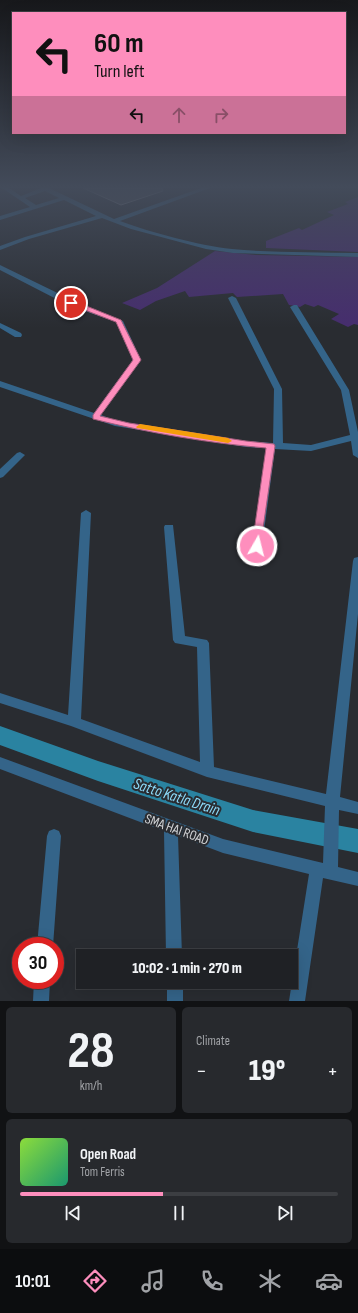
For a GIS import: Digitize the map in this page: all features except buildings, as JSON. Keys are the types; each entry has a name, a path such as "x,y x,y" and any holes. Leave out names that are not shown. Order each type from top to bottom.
{"street":[{"path":"0,248 39,235"},
{"path":"158,235 218,249 358,255"},
{"path":"0,267 71,303 119,321 137,360 95,417"},
{"path":"232,298 278,389 274,446 257,546"},
{"path":"294,307 345,390 356,437 358,455"},
{"path":"0,325 18,335"},
{"path":"0,384 95,417 122,424 246,444 311,448 356,437"},
{"path":"0,475 20,455"},
{"path":"74,722 86,513"},
{"path":"170,527 179,640 203,643 207,771"},
{"path":"297,1001 326,867 358,561"},
{"path":"0,698 74,722 207,771 358,808"},
{"name":"SMA HAI ROAD","path":"0,763 223,846 326,867 358,879"},
{"path":"170,827 174,949"},
{"path":"46,937 54,836"},
{"path":"41,1001 42,989"},
{"path":"175,989 175,1001"}],"shaded area":[{"path":"282,235 358,235 358,252 266,248 266,241"},
{"path":"215,251 256,255 358,257 358,325 354,324 348,327 331,319 339,314 318,305 314,307 305,304 300,307 289,305 283,294 237,297 233,293 189,297 185,291 156,301 140,310 122,303 157,288"}],"waterway":[{"name":"Satto Katla Drain","path":"0,735 98,771 253,821 358,841"}],"slow traffic":[{"path":"140,427 228,441"}],"route":[{"path":"71,303 119,321 137,360 95,417 115,423 246,444 271,446 257,546"}]}
